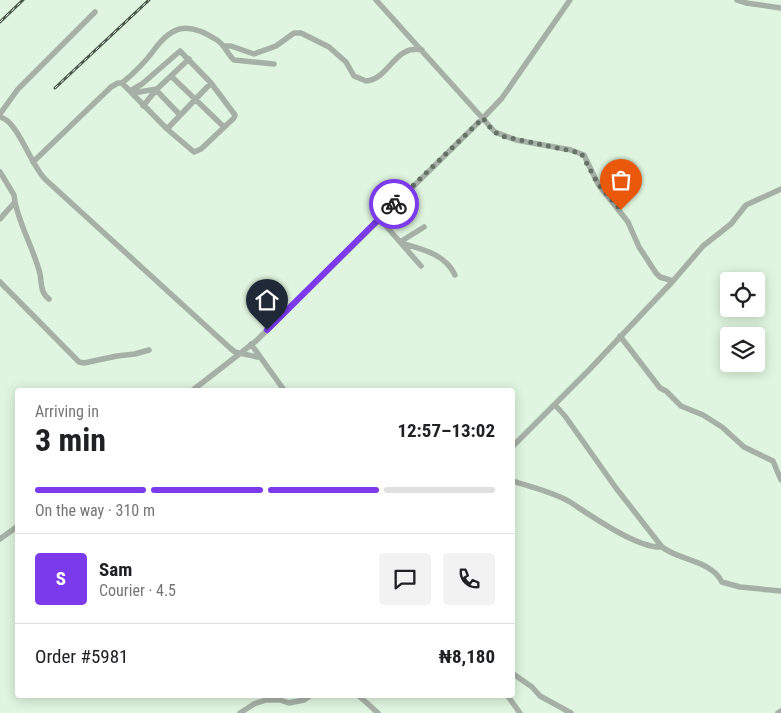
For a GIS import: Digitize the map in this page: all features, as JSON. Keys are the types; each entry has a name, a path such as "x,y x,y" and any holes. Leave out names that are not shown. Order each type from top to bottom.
{"street":[{"path":"376,0 492,130 501,136 571,150 584,155 598,184 628,222 639,248 656,273 660,277 673,281"},
{"path":"196,388 252,344 483,118 502,98 570,0"},
{"path":"737,0 781,8"},
{"path":"95,12 18,89 0,116 5,118 11,125 46,180 230,348 240,353 259,357"},
{"path":"33,162 112,87 122,83 136,71 164,36 177,29 186,27 214,38 224,46 234,60 274,64"},
{"path":"224,46 231,46 254,54 276,46 294,33 301,33 329,47 346,62 354,76 366,81 376,78 403,52 413,48 422,50"},
{"path":"122,83 166,129 194,152 201,149 224,128 235,114 211,83 180,50 132,92"},
{"path":"143,106 189,59"},
{"path":"171,76 224,128"},
{"path":"166,129 211,83"},
{"path":"132,92 157,90"},
{"path":"157,90 180,115"},
{"path":"0,172 14,195 19,220 36,262 43,293 49,299"},
{"path":"515,444 555,406 673,281 703,246 731,224 746,204 781,188"},
{"path":"0,219 15,202"},
{"path":"380,218 421,266"},
{"path":"401,243 424,227"},
{"path":"401,243 430,251 447,261 455,274"},
{"path":"0,282 78,362 84,363 149,350"},
{"path":"620,336 660,388 666,391 681,406 703,415 717,424 744,447 772,461 781,480"},
{"path":"252,344 259,357 282,388"},
{"path":"252,344 259,357"},
{"path":"555,406 565,416 616,488 662,547 672,554 711,568 722,582 740,587 781,591"},
{"path":"515,482 570,502 600,523 631,538 655,547 662,547"},
{"path":"0,539 15,528"},
{"path":"515,675 532,687 540,696 571,713"},
{"path":"240,713 254,704 266,700 280,700 289,703 307,698"},
{"path":"361,698 378,713"},
{"path":"509,698 519,712"}],"railway":[{"path":"0,22 23,0"},
{"path":"55,88 149,0"}],"way so far":[{"path":"394,204 483,118 492,130 501,136 577,151 584,155 598,184 621,210"}],"route":[{"path":"267,330 394,204"}]}
